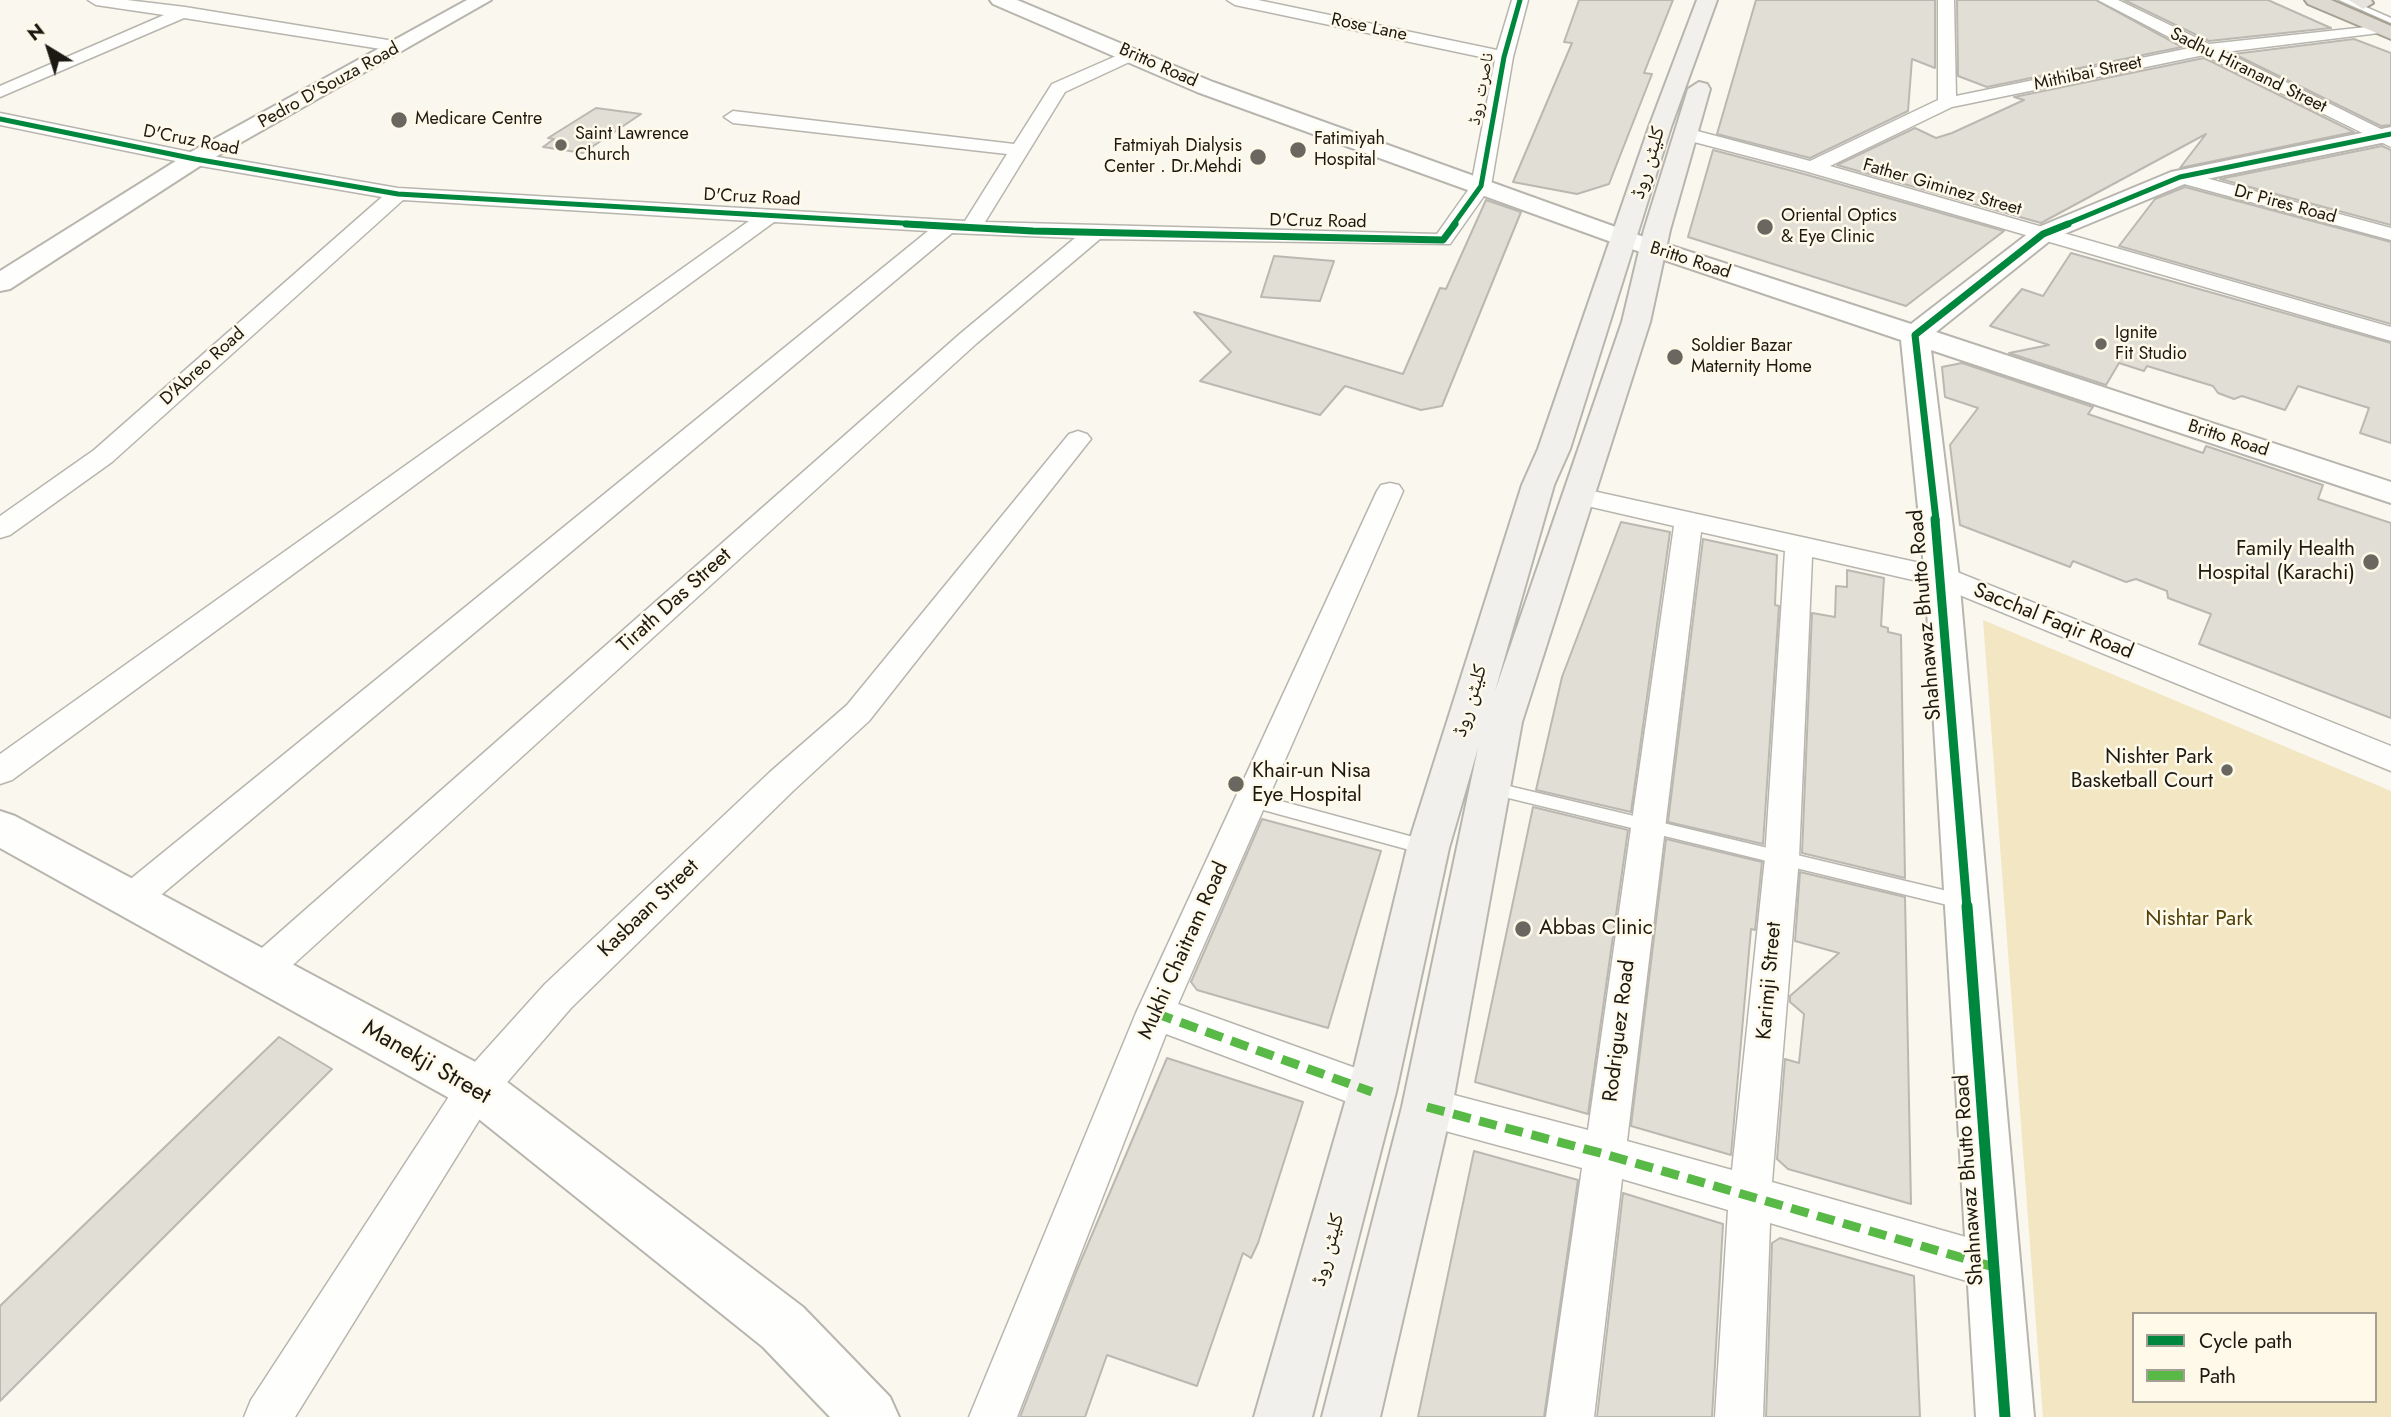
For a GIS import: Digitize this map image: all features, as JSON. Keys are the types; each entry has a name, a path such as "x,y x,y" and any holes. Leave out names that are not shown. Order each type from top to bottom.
{"highway":[{"path":"2315,0 2388,24"},
{"path":"2360,1 2388,24"}],"main road":[{"name":"کلیٹن روڈ","path":"1351,1417 1427,1107 1503,722 1636,321 1640,244 1660,127 1707,0"},
{"name":"کلیٹن روڈ","path":"1283,1417 1372,1092 1428,848 1538,485 1686,134 1726,0"}],"street":[{"path":"96,0 400,47"},
{"path":"0,92 212,0"},
{"name":"Pedro D'Souza Road","path":"0,283 195,159 481,0"},
{"name":"Britto Road","path":"1000,0 1205,87 1640,244 2391,493"},
{"name":"Rose Lane","path":"1235,0 1503,57"},
{"path":"1946,0 1947,103"},
{"name":"Sadhu Hiranand Street","path":"2106,0 2387,137"},
{"name":"ناصرت روڈ","path":"1481,186 1514,3"},
{"name":"Mithibai Street","path":"1812,167 1947,103 2204,50 2388,24"},
{"path":"130,900 959,226 1019,150 1058,88 1132,54"},
{"path":"733,117 1019,150"},
{"name":"D'Cruz Road","path":"1,120 195,159 398,194 1094,233 1443,240 1481,186"},
{"name":"Father Giminez Street","path":"1686,134 1812,167 2391,334"},
{"path":"1915,335 2043,234 2180,177 2387,137"},
{"name":"Dr Pires Road","path":"2180,177 2391,234"},
{"name":"D'Abreo Road","path":"0,529 103,456 398,194"},
{"path":"0,771 770,215"},
{"name":"Tirath Das Street","path":"260,972 969,338 1094,233"},
{"name":"Shahnawaz Bhutto Road","path":"1915,335 1942,577 2005,1417"},
{"name":"Kasbaan Street","path":"268,1417 477,1088 558,996 782,781 858,713 1078,439"},
{"name":"Mukhi Chaitram Road","path":"993,1417 1155,1013 1390,491"},
{"name":"Sacchal Faqir Road","path":"1579,496 1942,577 2391,759"},
{"name":"Rodriguez Road","path":"1570,1417 1646,825 1689,519"},
{"name":"Karimji Street","path":"1739,1417 1750,1197 1782,858 1800,544"},
{"name":"Manekji Street","path":"0,828 477,1088 783,1327 870,1417"},
{"path":"1155,1013 1372,1092"},
{"path":"1427,1107 1604,1154 1994,1267"}],"lane":[{"path":"2343,0 2388,24"},
{"path":"1492,788 1966,903"},
{"path":"1251,800 1428,848"}],"green space":[{"name":"Nishtar Park","path":"1983,620 2391,791 2391,1417 2043,1417"}],"building":[{"path":"1579,0 1673,0 1644,73 1652,74 1609,184 1577,194 1513,182 1572,43 1564,42"},
{"path":"1756,0 1935,0 1935,68 1912,59 1908,111 1810,158 1717,134"},
{"path":"1957,0 2096,0 2182,47 1987,87 1958,76"},
{"path":"2124,0 2268,0 2331,28 2209,41"},
{"path":"2354,39 2391,53 2391,125 2381,126 2234,54"},
{"path":"2204,58 2354,132 2180,168 2206,134 2041,223 1837,165 1915,128 1936,138 1952,133 2024,100 2014,97"},
{"path":"596,108 641,114 583,153 543,147 554,139 548,138"},
{"path":"2382,146 2391,150 2391,225 2220,179"},
{"path":"1713,150 2004,231 1906,306 1688,237"},
{"path":"2185,187 2391,242 2391,324 2119,246 2155,199"},
{"path":"1486,200 1521,212 1442,406 1421,410 1345,386 1320,415 1200,381 1231,352 1194,312 1403,374 1440,288 1446,289"},
{"path":"2071,253 2391,343 2391,443 2360,433 2369,408 2298,386 2285,410 2242,396 2234,399 2218,393 2213,386 2147,366 2144,371 2119,363 2106,385 2009,353 2049,345 1990,326 2022,289 2043,296"},
{"path":"1274,256 1334,261 1320,301 1261,297"},
{"path":"1962,363 2093,407 2088,414 2203,453 2206,446 2323,485 2318,499 2391,523 2391,718 2199,644 2211,614 2168,598 2167,591 2136,579 2126,582 2073,561 2070,567 1960,525 1950,445 1978,408 1945,397 1942,367"},
{"path":"1621,522 1670,532 1631,812 1536,790 1562,677"},
{"path":"1703,539 1777,555 1775,605 1779,606 1763,844 1668,822"},
{"path":"1847,570 1884,578 1881,626 1888,628 1888,632 1901,635 1905,878 1802,853 1812,613 1835,617 1836,586 1847,587"},
{"path":"1533,807 1628,830 1588,1114 1475,1082"},
{"path":"1262,819 1381,851 1328,1028 1197,990 1191,982"},
{"path":"1666,839 1762,862 1755,930 1751,929 1731,1155 1631,1126"},
{"path":"1800,872 1905,897 1911,1204 1788,1169 1777,1159 1785,1059 1799,1063 1804,1014 1790,1002 1790,996 1839,953 1795,941"},
{"path":"279,1037 332,1069 0,1401 0,1306"},
{"path":"1167,1058 1303,1102 1258,1243 1251,1258 1243,1253 1197,1386 1107,1355 1085,1417 1020,1417 1077,1270"},
{"path":"1474,1151 1578,1180 1544,1417 1418,1417"},
{"path":"1623,1193 1723,1224 1712,1417 1597,1417"},
{"path":"1780,1238 1914,1276 1920,1417 1766,1417 1772,1243"}],"marked path":[{"path":"1155,1013 1372,1092"},
{"path":"1427,1107 1604,1154 1994,1267"}],"cycle path":[{"path":"0,119 195,159 398,194 1033,231 1443,240 1481,186 1504,57 1520,0"},
{"path":"2005,1417 1942,577 1915,335 2043,234 2180,177 2391,134"}],"place":[{"name":"Medicare Centre","path":"399,120"},
{"name":"Saint Lawrence Church","path":"561,145"},
{"name":"Fatimiyah Hospital","path":"1298,150"},
{"name":"Fatmiyah Dialysis Center . Dr.Mehdi","path":"1258,157"},
{"name":"Oriental Optics & Eye Clinic","path":"1765,227"},
{"name":"Ignite Fit Studio","path":"2101,344"},
{"name":"Soldier Bazar Maternity Home","path":"1675,357"},
{"name":"Family Health Hospital (Karachi)","path":"2371,562"},
{"name":"Nishter Park Basketball Court","path":"2227,770"},
{"name":"Khair-un Nisa Eye Hospital","path":"1236,784"},
{"name":"Abbas Clinic","path":"1523,929"}]}
